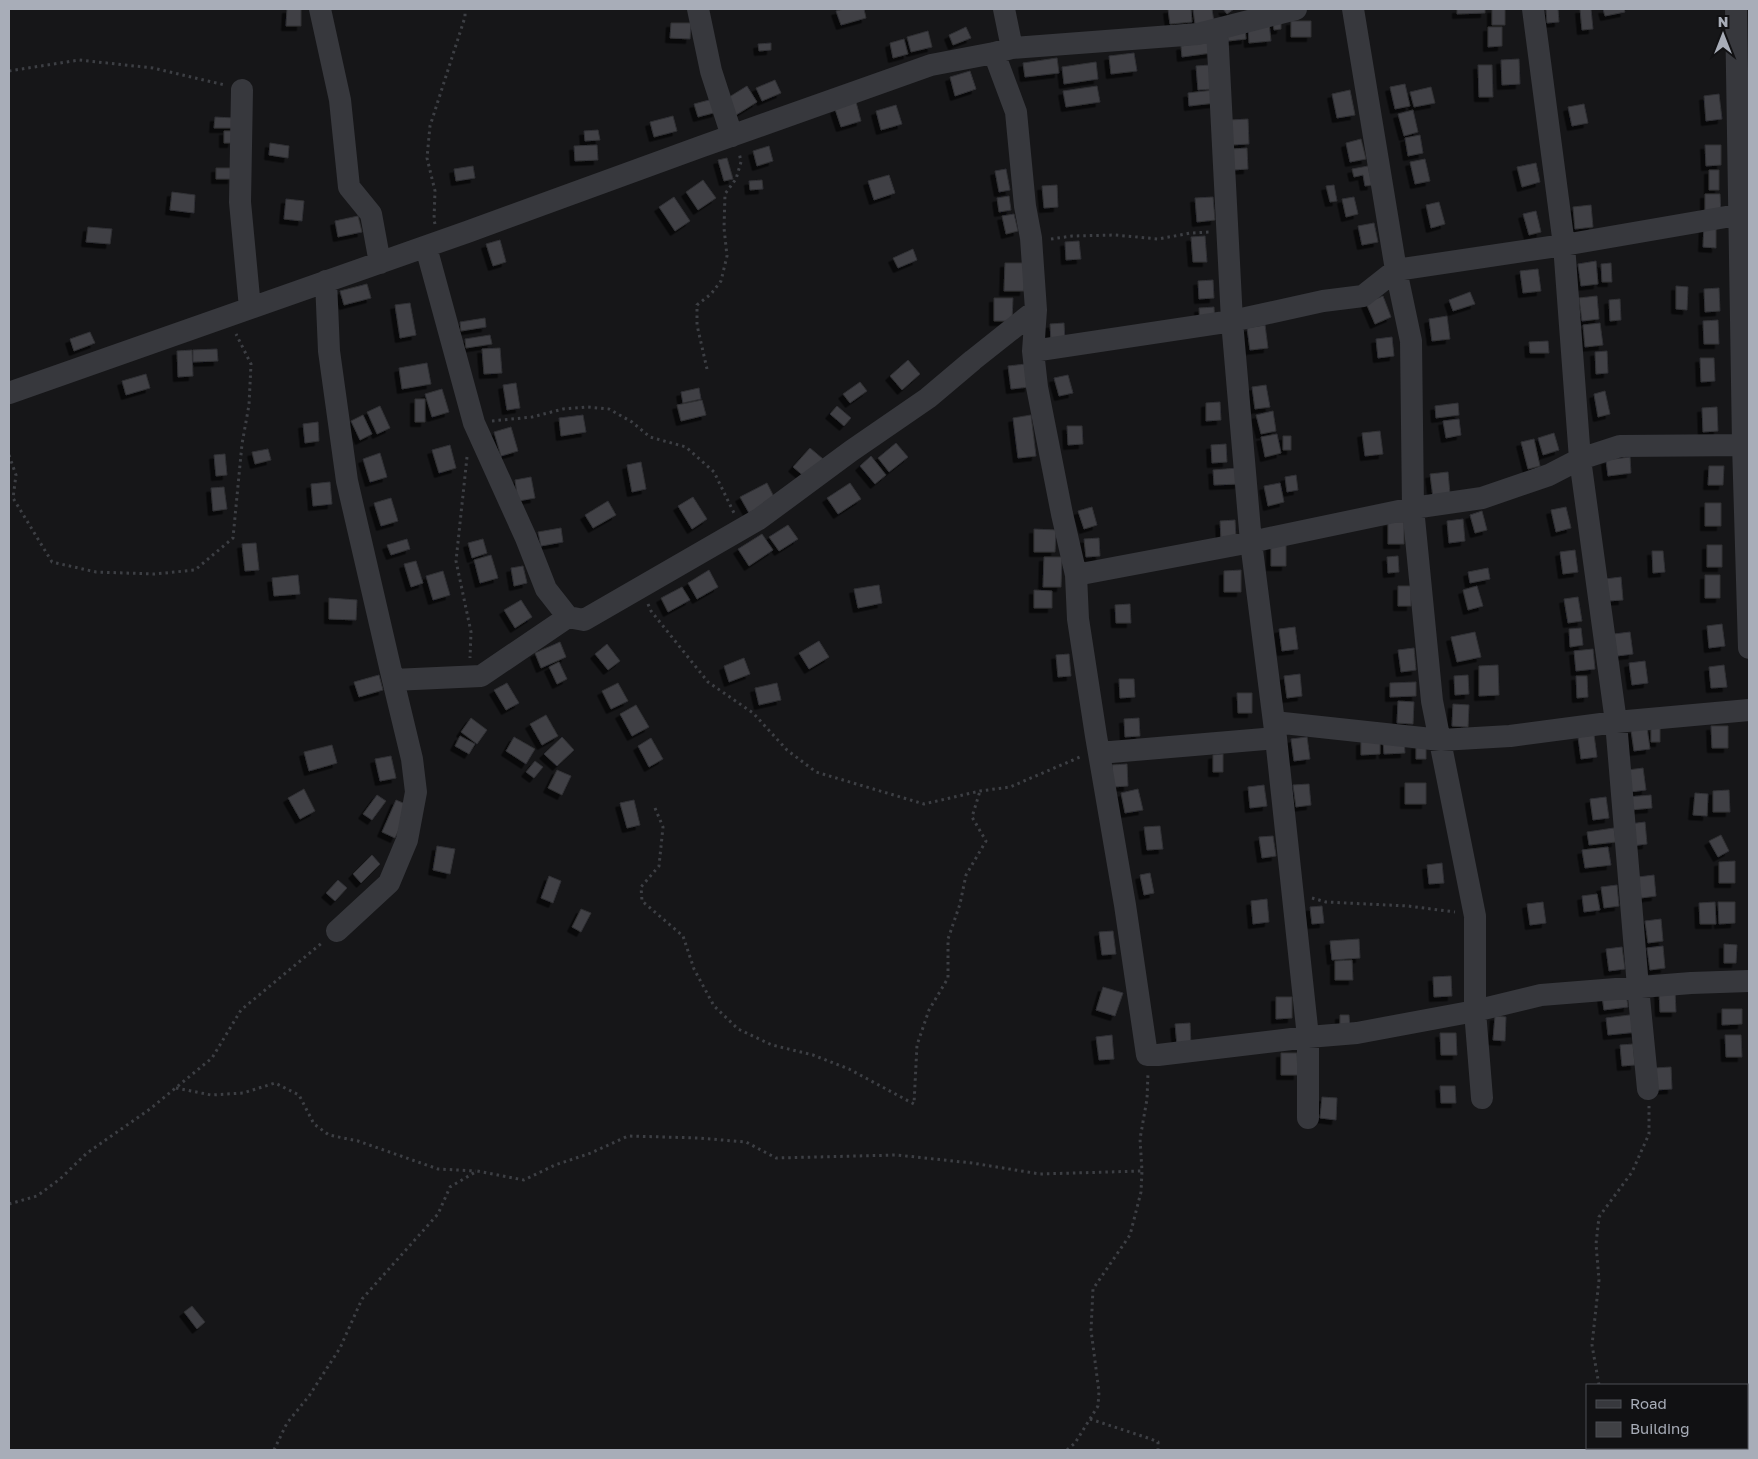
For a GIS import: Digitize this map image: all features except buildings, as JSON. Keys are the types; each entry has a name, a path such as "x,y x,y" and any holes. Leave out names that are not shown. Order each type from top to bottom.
{"street":[{"path":"320,9 340,100 349,187 371,214 380,263"},
{"path":"698,9 711,71 732,136"},
{"path":"1004,9 1003,51 1016,112 1025,206 1031,238 1036,310 1034,351 1037,387 1076,575 1078,619 1125,905 1147,1054 1158,1055 1308,1037 1356,1034 1475,1011 1541,995 1749,981"},
{"path":"9,393 434,244 931,65 1003,51 1198,34 1296,9"},
{"path":"1353,9 1396,270 1411,341 1413,508 1432,701 1475,916 1475,1011 1482,1098"},
{"path":"1533,9 1564,246 1580,459 1616,722 1648,1088"},
{"path":"1736,9 1744,215 1749,648"},
{"path":"1216,29 1232,321 1251,542 1275,730 1308,1037 1308,1118"},
{"path":"242,90 240,202 250,308"},
{"path":"1034,351 1232,321 1323,301 1363,296 1396,270 1564,246 1744,215"},
{"path":"434,244 474,423 526,538 546,589 568,617 584,620 759,519 851,451 928,398 1036,310"},
{"path":"326,282 329,351 346,481 412,760 416,792 407,840 389,882 337,931"},
{"path":"1076,575 1251,542 1413,508 1482,498 1549,475 1580,459 1620,446 1746,444"},
{"path":"393,680 481,676 568,617"},
{"path":"1099,752 1275,730 1441,740 1510,736 1616,722 1749,710"}],"path":[{"path":"434,244 435,191 427,158 430,126 465,9"},
{"path":"9,71 79,60 153,68 242,90"},
{"path":"707,369 696,325 696,305 711,294 720,281 727,256 724,228 725,194 736,179 741,162 738,145 732,136"},
{"path":"1031,238 1039,241 1072,236 1115,235 1158,239 1191,233 1226,230"},
{"path":"9,455 16,475 13,498 52,562 96,572 154,574 195,570 233,538 242,444 249,405 250,364 228,316"},
{"path":"474,423 532,417 563,409 609,408 632,422 650,437 686,447 714,472 743,529"},
{"path":"468,455 456,561 471,632 470,677"},
{"path":"642,587 651,611 708,682 753,713 787,750 816,772 924,804 980,791 1010,787 1074,758 1099,752"},
{"path":"655,808 663,827 659,866 641,887 642,901 683,936 694,969 714,1006 738,1029 772,1045 813,1055 849,1069 914,1104 918,1045 929,1010 948,978 948,939 960,904 966,875 986,841 972,817 980,791"},
{"path":"1292,893 1326,902 1408,906 1475,916"},
{"path":"9,1204 37,1196 60,1179 87,1153 150,1109 176,1088 212,1058 241,1010 337,931"},
{"path":"1067,1450 1075,1443 1098,1406 1099,1392 1091,1330 1093,1289 1130,1235 1141,1192 1140,1139 1147,1099 1147,1054"},
{"path":"176,1088 211,1095 243,1093 274,1083 298,1095 314,1124 329,1135 358,1141 438,1170 477,1171 524,1180 555,1165 591,1153 628,1136 698,1138 746,1142 776,1158 897,1155 972,1163 1040,1174 1142,1171"},
{"path":"1599,1384 1592,1345 1599,1280 1596,1244 1600,1217 1632,1172 1649,1134 1648,1088"},
{"path":"274,1450 287,1423 309,1396 340,1348 362,1298 438,1214 450,1187 477,1171"},
{"path":"1090,1419 1152,1439 1158,1442 1158,1450"}]}
